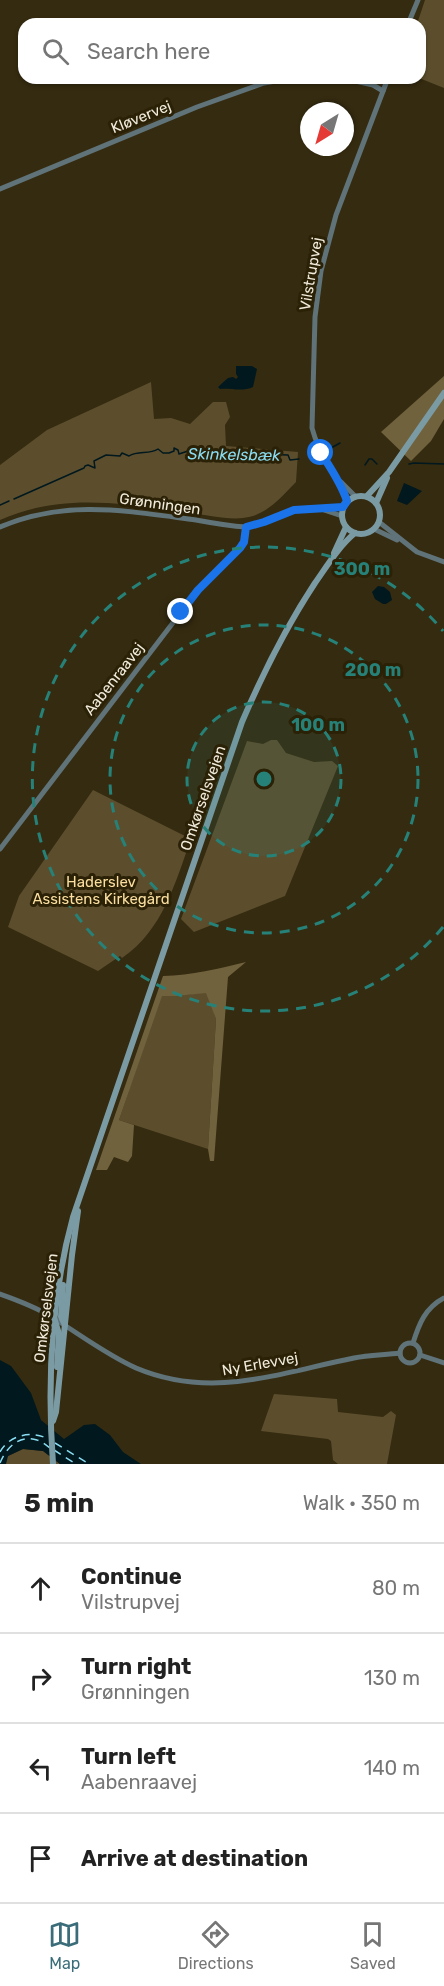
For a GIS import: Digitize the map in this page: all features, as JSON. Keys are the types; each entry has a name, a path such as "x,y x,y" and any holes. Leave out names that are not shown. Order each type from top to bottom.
{"main road":[{"path":"367,496 389,472 444,393"},
{"path":"376,503 389,472"},
{"path":"355,496 367,496 376,503 380,514 379,522 374,529 365,534 355,533 346,527 342,516 345,504 355,496"},
{"name":"Omkørselsvejen","path":"53,1462 50,1375 54,1318 67,1240 80,1196 242,722 262,675 284,633 332,558 346,527"},
{"name":"Omkørselsvejen","path":"332,558 355,533"},
{"name":"Omkørselsvejen","path":"52,1424 56,1412 80,1196"},
{"path":"62,1268 64,1276 61,1317 65,1325"},
{"path":"54,1318 59,1334 57,1372 60,1379"}],"street":[{"path":"410,18 418,0"},
{"name":"Kløvervej","path":"0,189 197,107 261,84"},
{"path":"367,84 383,91"},
{"name":"Vilstrupvej","path":"355,496 337,478 321,453 312,428 316,299 323,261 336,216 386,84"},
{"name":"Vilstrupvej","path":"337,478 345,504"},
{"name":"Grønningen","path":"0,527 34,515 81,508 117,510 246,527 294,510 345,504"},
{"name":"Grønningen","path":"317,508 342,516"},
{"path":"379,522 417,552 444,562"},
{"name":"Aabenraavej","path":"0,849 198,590 240,548 244,542 246,527"},
{"path":"374,529 406,544"},
{"name":"Ny Erlevvej","path":"0,1294 33,1306 103,1350 135,1367 172,1380 191,1383 236,1383 358,1357 399,1353"},
{"path":"413,1343 425,1312 444,1298"},
{"path":"413,1343 418,1346 420,1355 414,1362 408,1363 399,1353 403,1344 413,1343"},
{"path":"420,1355 444,1363"}],"green space":[{"path":"425,0 444,0 444,88 426,81 426,18 419,18"},
{"path":"151,382 154,419 171,418 190,424 213,402 226,402 230,417 225,425 226,446 298,452 296,482 271,506 246,518 222,518 141,506 71,503 24,511 0,520 0,465 47,430"},
{"name":"Haderslev Assistens Kirkegård","path":"277,740 286,753 314,762 332,761 338,766 285,896 194,932 181,919 247,741 263,744"},
{"name":"Haderslev Assistens Kirkegård","path":"93,790 191,839 173,889 158,920 136,947 122,958 120,956 98,971 8,927 19,896"},
{"path":"207,992 216,1019 208,1149 119,1120 161,996"},
{"path":"274,1394 337,1399 338,1412 383,1417 391,1411 396,1415 387,1464 338,1464 333,1460 331,1441 328,1439 261,1431"},
{"path":"23,1449 43,1451 60,1464 0,1464 0,1453 8,1456"}],"shaded area":[{"path":"444,376 444,419 431,441 411,461 381,432"},
{"path":"246,962 228,977 214,1161 210,1161 208,1149 216,1019 206,993 162,996 119,1120 134,1125 132,1156 128,1162 114,1157 107,1170 96,1170 163,976 205,971"}],"water":[{"path":"236,366 252,366 257,369 253,387 241,390 220,389 218,387 228,378 238,377"},
{"path":"404,483 422,491 407,505 397,501"},
{"path":"378,586 390,592 392,600 383,604 375,599 372,592"},
{"path":"0,1360 11,1366 31,1393 41,1420 64,1439 84,1425 95,1424 110,1435 123,1452 141,1464 60,1464 43,1451 23,1449 8,1456 6,1464 0,1464"}],"waterway":[{"name":"Skinkelsbæk","path":"331,448 340,443"},
{"name":"Skinkelsbæk","path":"14,499 85,466 95,468 94,461 106,455 120,456 122,453 129,456 158,449 163,453 169,453 174,451 174,448 179,454 188,451 207,455 232,453 288,455 290,460 299,459"},
{"name":"Skinkelsbæk","path":"365,465 369,459 377,464"},
{"name":"Skinkelsbæk","path":"409,464 444,464"},
{"path":"0,505 9,501"}],"ferry route":[{"path":"0,1452 9,1442 21,1436 35,1435 48,1439"},
{"path":"0,1463 6,1452 14,1444 24,1439 39,1441 50,1448"},
{"path":"55,1443 89,1464"},
{"path":"54,1450 76,1464"}],"route":[{"path":"181,612 198,590 240,548 244,542 246,527 294,510 343,507 347,501 346,497 321,453"}]}
